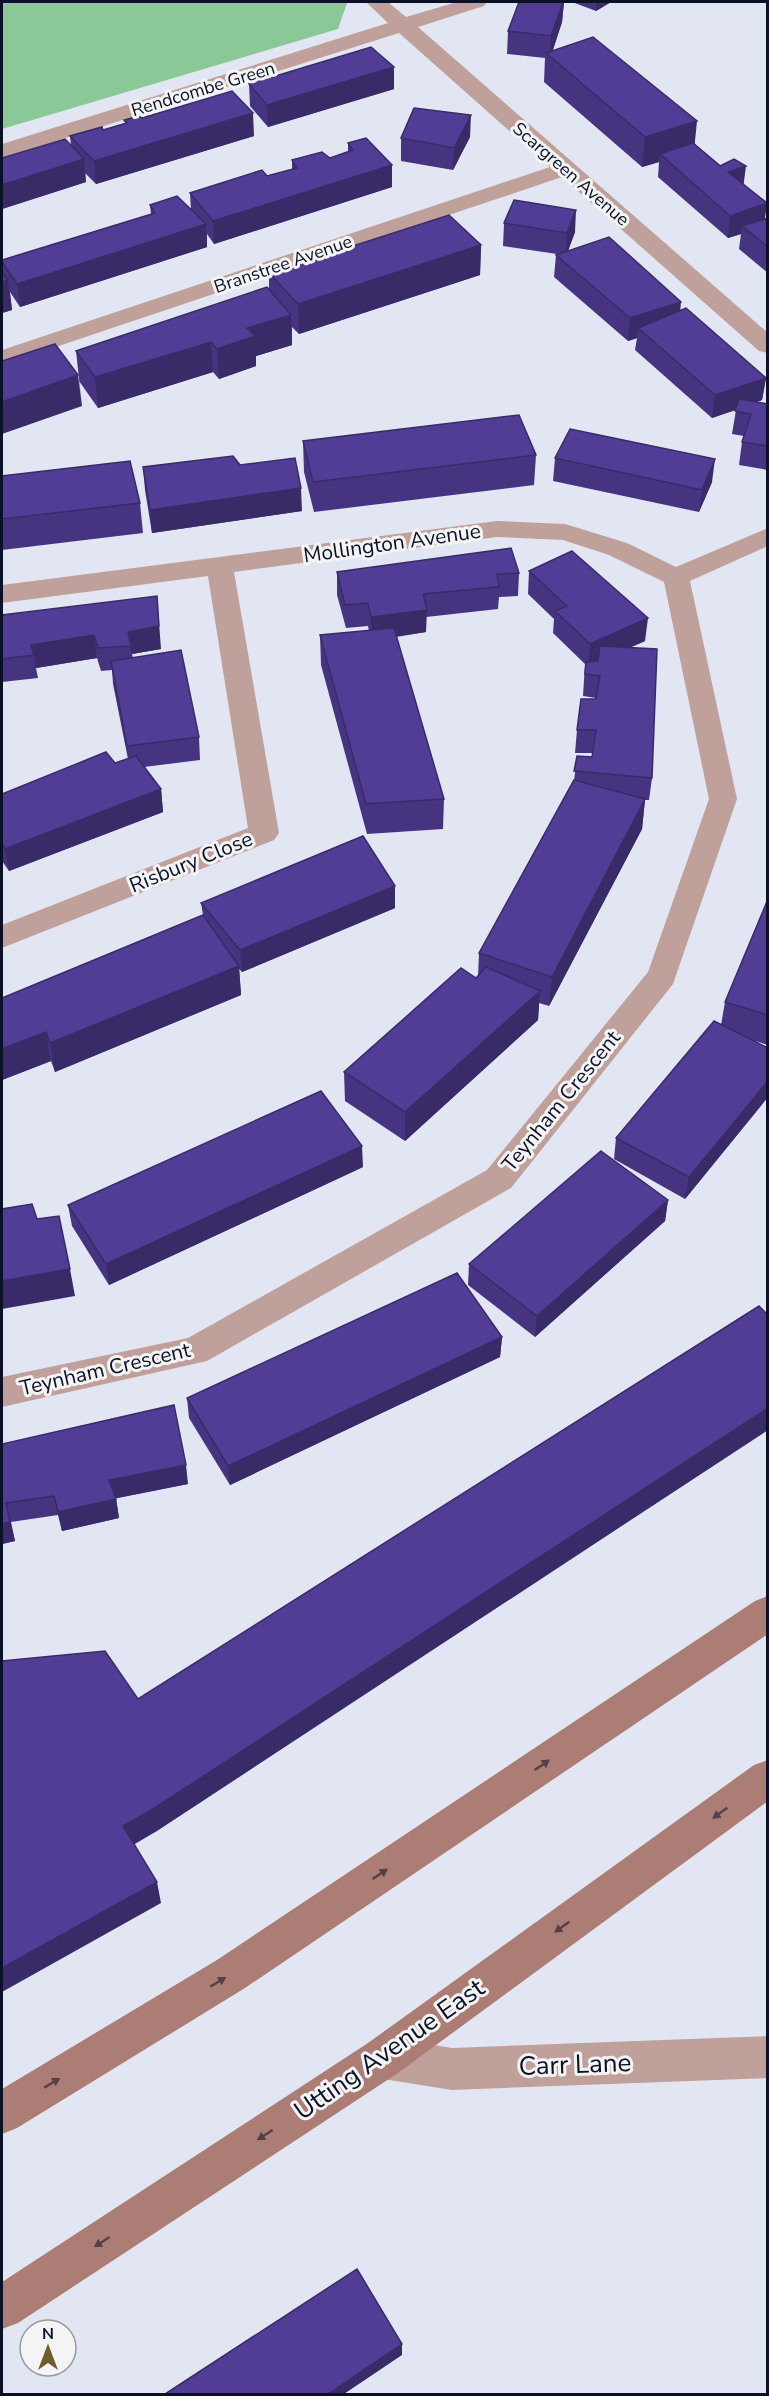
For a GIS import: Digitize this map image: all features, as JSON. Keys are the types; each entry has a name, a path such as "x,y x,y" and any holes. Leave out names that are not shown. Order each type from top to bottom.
{"street":[{"name":"Scargreen Avenue","path":"376,2 768,346"},
{"name":"Rendcombe Green","path":"2,152 477,2"},
{"name":"Branstree Avenue","path":"2,358 565,169"},
{"name":"Mollington Avenue","path":"2,594 497,529 565,532 618,549 676,577"},
{"path":"676,577 768,536"},
{"name":"Risbury Close","path":"2,937 264,833 220,567"},
{"name":"Teynham Crescent","path":"2,1392 195,1351 498,1179 662,976 723,799 676,577"},
{"path":"2,2113 231,1974 768,1613"},
{"name":"Utting Avenue East","path":"2,2307 383,2058 768,1778"},
{"name":"Carr Lane","path":"383,2058 452,2069 768,2057"}],"green space":[{"path":"2,2 347,3 338,29 2,129"}],"building":[{"path":"519,2 563,2 551,36 508,31"},
{"path":"593,37 697,121 645,137 546,53"},
{"path":"371,47 394,67 267,105 249,84"},
{"path":"232,91 253,113 94,161 70,136 102,127 103,130 127,123 124,120 138,116 142,118"},
{"path":"414,108 471,115 454,148 401,138"},
{"path":"366,138 392,165 213,221 190,193 262,170 267,176 297,168 292,160 322,152 330,158 353,150 348,143"},
{"path":"65,139 84,159 2,185 2,158"},
{"path":"693,143 720,166 734,159 746,166 728,172 767,203 730,216 660,154"},
{"path":"177,196 206,224 17,284 2,262 2,260 155,213 150,205"},
{"path":"514,200 576,210 567,233 504,223"},
{"path":"449,215 481,245 298,304 269,273"},
{"path":"768,218 768,247 742,226"},
{"path":"609,237 681,302 630,318 556,255"},
{"path":"2,273 8,280 2,282"},
{"path":"267,287 291,315 247,328 255,336 217,349 211,342 95,377 76,351"},
{"path":"686,308 766,378 715,395 638,328"},
{"path":"55,344 78,375 2,402 2,361"},
{"path":"739,399 768,404 768,446 742,442 751,414 735,411"},
{"path":"519,415 536,455 313,482 303,441"},
{"path":"570,429 715,459 702,490 555,458"},
{"path":"233,456 240,465 295,458 301,488 150,510 143,467"},
{"path":"130,461 140,503 2,519 2,476"},
{"path":"511,548 519,573 497,574 499,587 423,594 427,610 371,617 368,603 345,605 337,572"},
{"path":"572,551 648,618 590,644 555,611 567,606 529,571"},
{"path":"157,596 159,626 128,632 131,646 98,648 94,635 31,645 34,655 2,659 2,615"},
{"path":"394,628 444,799 366,804 320,635"},
{"path":"600,646 657,649 652,778 574,771 577,756 592,757 596,730 577,730 581,699 596,699 600,676 585,674 586,662 598,661"},
{"path":"181,650 199,737 127,746 111,661"},
{"path":"106,752 115,763 136,756 161,789 5,849 2,844 2,794"},
{"path":"574,780 645,799 552,977 479,953"},
{"path":"363,836 395,886 240,950 201,903"},
{"path":"768,899 768,1015 725,1002"},
{"path":"203,915 239,966 50,1043 46,1032 2,1049 2,998"},
{"path":"486,967 540,991 405,1112 344,1072 461,968 476,978"},
{"path":"714,1021 768,1048 768,1081 689,1177 616,1138"},
{"path":"321,1091 362,1146 106,1264 68,1205"},
{"path":"601,1151 668,1200 537,1316 469,1264"},
{"path":"32,1204 37,1219 59,1216 70,1269 2,1281 2,1209"},
{"path":"457,1273 502,1337 228,1466 187,1398"},
{"path":"759,1306 768,1315 768,1408 153,1809 123,1826 157,1882 2,1968 2,1661 105,1651 138,1699"},
{"path":"174,1405 186,1465 109,1480 116,1499 58,1512 54,1496 6,1503 10,1522 2,1524 2,1444"},
{"path":"357,2269 402,2344 328,2394 165,2394"}]}
